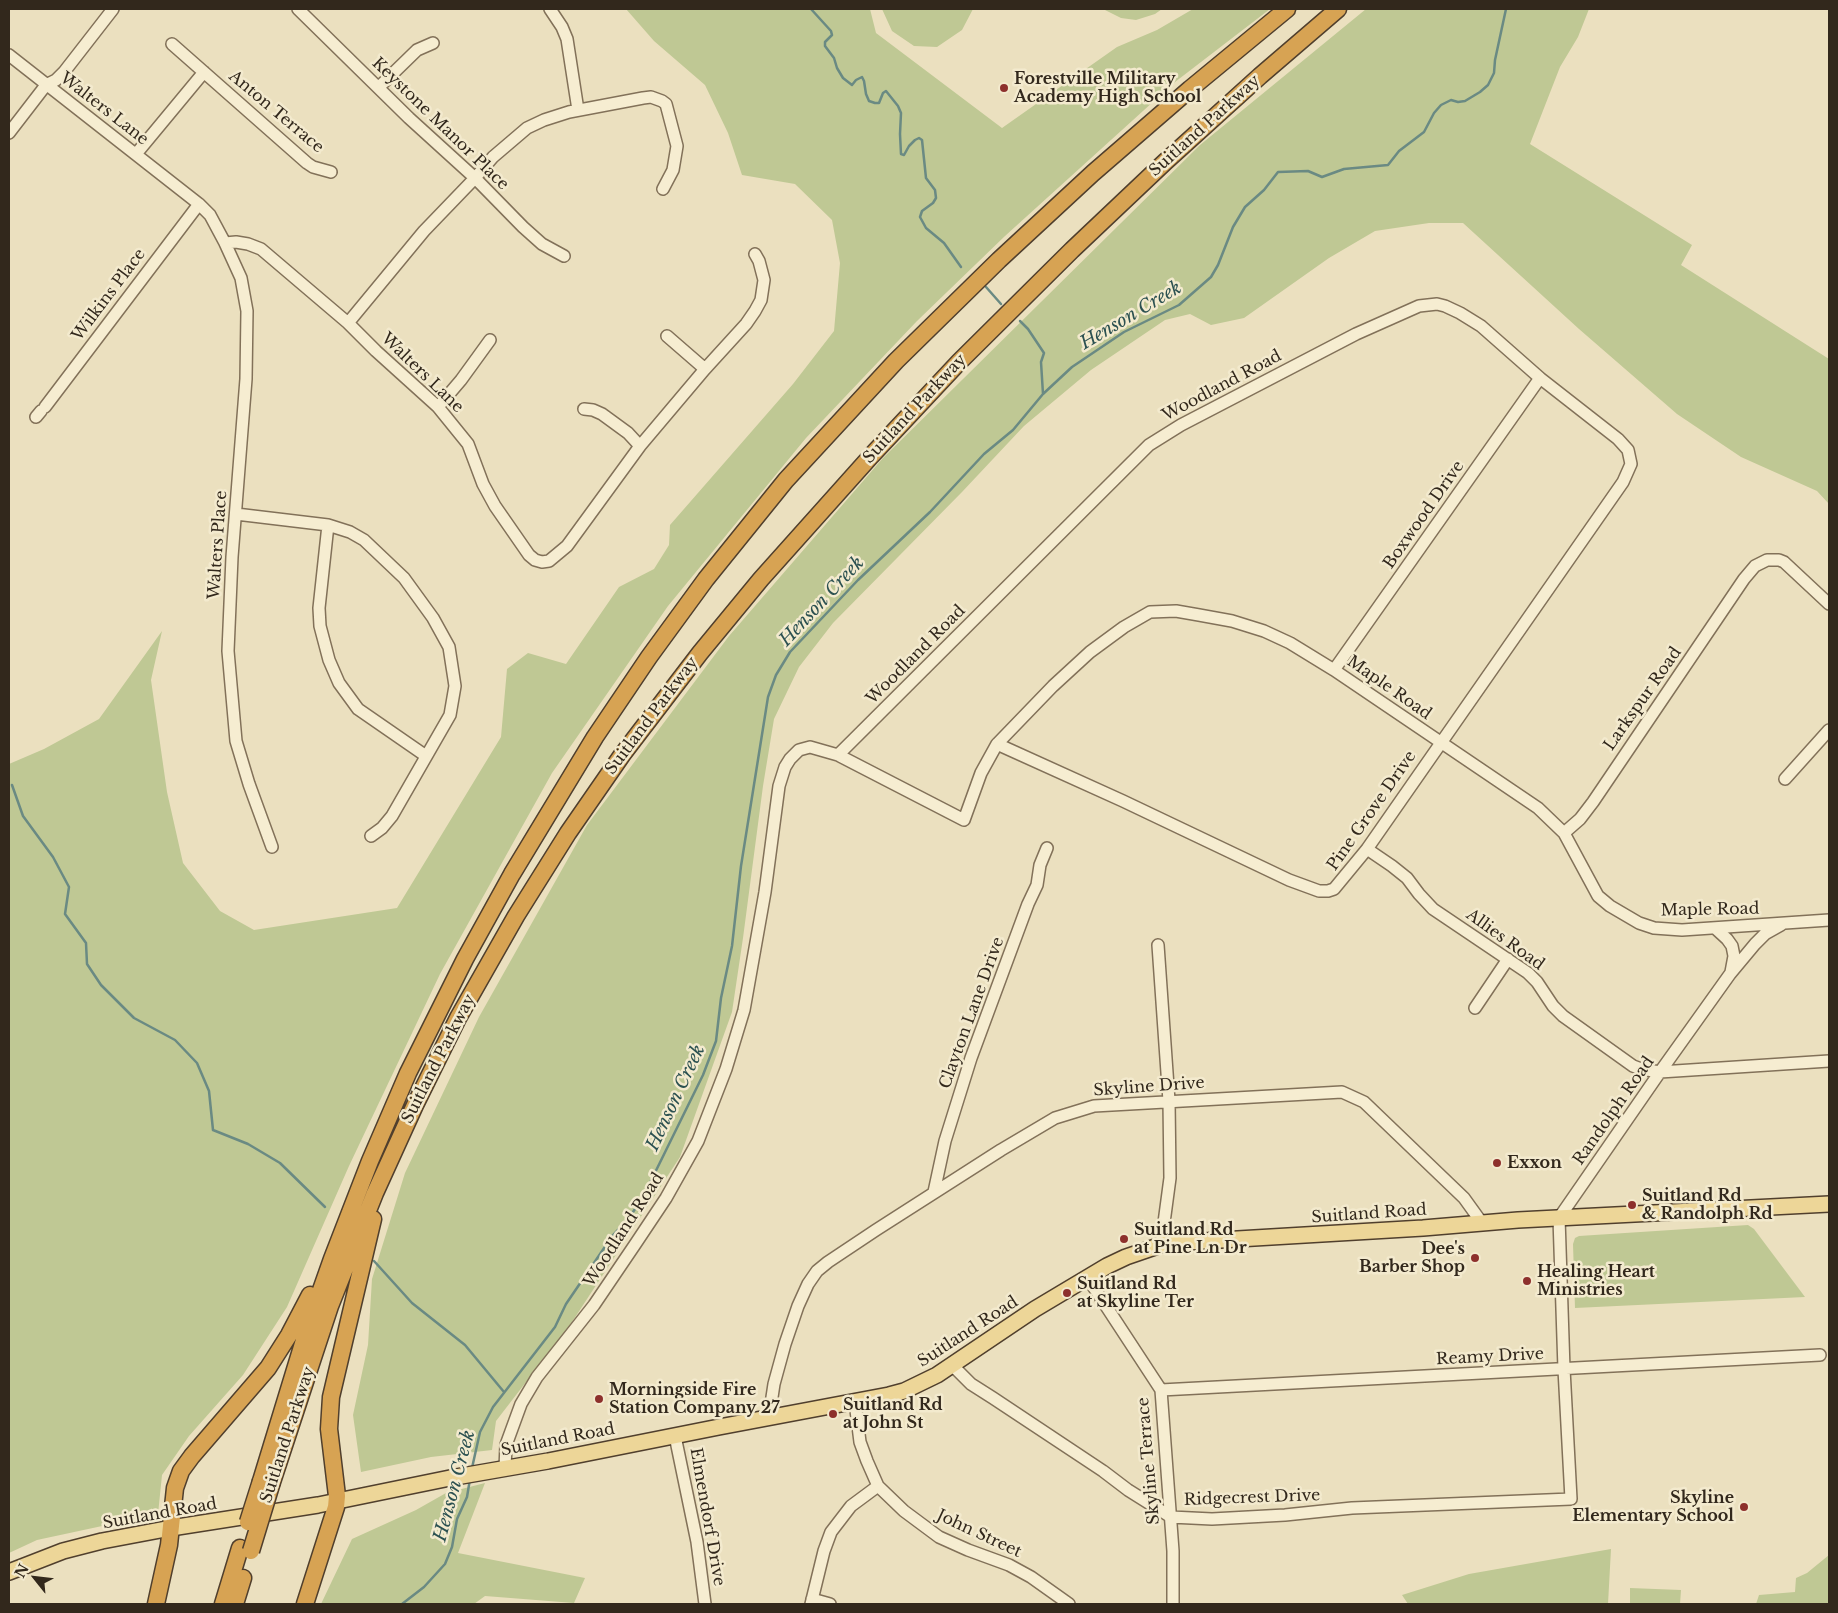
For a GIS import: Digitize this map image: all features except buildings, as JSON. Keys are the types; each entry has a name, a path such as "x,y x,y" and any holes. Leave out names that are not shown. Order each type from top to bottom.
{"highway":[{"name":"Suitland Parkway","path":"235,1604 246,1549 313,1313 357,1193 429,1029 469,952 544,819 608,716 711,573 802,462 873,384 1022,239 1112,157 1190,89 1287,9"},
{"name":"Suitland Parkway","path":"266,1482 365,1215 405,1124 470,997 550,860 627,748 720,627 870,456 1003,318 1164,162 1338,9"},
{"path":"305,1604 337,1501 329,1429 333,1386 371,1226 390,1174 405,1124"},
{"path":"156,1604 171,1528 174,1494 181,1471 256,1383 282,1347 308,1299 332,1237 357,1193"},
{"name":"Suitland Parkway","path":"223,1604 246,1549"}],"main road":[{"name":"Suitland Road","path":"9,1572 72,1549 171,1528 337,1501 904,1391 937,1375 1035,1309 1087,1277 1126,1256 1161,1245 1559,1218 1829,1204"}],"street":[{"path":"9,133 46,85 56,80 64,72 113,9"},
{"name":"Keystone Manor Place","path":"298,9 409,118 476,178 523,227 542,244 564,256"},
{"path":"550,9 567,38 578,110"},
{"path":"379,87 417,50 433,42"},
{"name":"Anton Terrace","path":"172,44 307,163 313,167 331,172"},
{"name":"Walters Lane","path":"9,55 199,204 210,215 225,243 248,244 261,250 348,323 376,352 438,407 468,444 483,484 495,506 526,550 535,560 542,562 549,561 567,546 640,446 746,324 762,300 764,280 755,254"},
{"path":"136,154 204,72"},
{"path":"348,323 424,231 476,178 493,157 527,128 560,114 630,100 656,98 666,104 677,146 673,170 663,189"},
{"name":"Wilkins Place","path":"41,411 199,204"},
{"name":"Walters Place","path":"225,243 241,278 247,311 246,379 232,557 228,651 236,741 249,784 272,847"},
{"name":"Woodland Road","path":"505,1468 506,1445 521,1404 537,1377 594,1305 666,1198 698,1141 726,1069 744,1010 765,892 779,786 785,767 799,750 810,747 838,755 1135,457 1163,435 1356,334 1419,306 1430,304 1445,306 1460,312 1481,326 1540,378 1628,450 1632,464 1630,470 1596,521"},
{"path":"667,336 705,369"},
{"path":"438,407 462,380 490,340"},
{"name":"Boxwood Drive","path":"1334,670 1540,378"},
{"path":"584,409 594,410 602,414 640,446"},
{"path":"236,514 328,525 350,532 364,540 404,578 445,637 453,663 455,686 450,715 392,816 382,828 371,836"},
{"name":"Pine Grove Drive","path":"997,744 1123,801 1289,880 1319,891 1334,889 1367,849 1596,521"},
{"path":"328,525 319,608 320,626 328,660 339,683 358,709 426,756"},
{"name":"Larkspur Road","path":"1564,833 1580,819 1593,802 1744,579 1761,562 1779,560 1787,565 1829,604"},
{"name":"Maple Road","path":"838,755 964,820 981,773 997,744 1053,686 1090,652 1124,627 1150,612 1176,611 1248,626 1290,643 1334,670 1538,808 1564,833 1598,896 1610,906 1639,923 1654,928 1682,930 1829,920"},
{"path":"1785,779 1829,730"},
{"name":"Clayton Lane Drive","path":"934,1192 945,1141 971,1058 1028,904 1037,885 1040,865 1047,848"},
{"name":"Allies Road","path":"1367,849 1407,878 1433,909 1508,959 1537,982 1553,1006 1564,1016 1633,1066 1660,1072 1829,1061"},
{"name":"Randolph Road","path":"1559,1218 1730,974 1755,944 1782,924"},
{"path":"1715,928 1728,939 1732,946 1734,956 1730,974"},
{"path":"1158,945 1169,1101 1170,1178 1161,1245"},
{"path":"1475,1008 1508,959"},
{"name":"Skyline Drive","path":"769,1417 774,1384 785,1344 805,1291 817,1272 828,1262 934,1192 1055,1118 1094,1106 1342,1092 1364,1102 1464,1198 1482,1223"},
{"path":"1559,1218 1564,1369"},
{"name":"Skyline Terrace","path":"1087,1277 1161,1390 1171,1517 1173,1604"},
{"name":"Reamy Drive","path":"1161,1390 1820,1355"},
{"name":"Ridgecrest Drive","path":"952,1365 971,1384 1171,1517 1212,1519 1285,1515 1352,1508 1571,1499 1564,1369"},
{"name":"John Street","path":"855,1402 860,1442 878,1486 904,1511 940,1537 968,1550 1009,1565 1069,1604"},
{"name":"Elmendorf Drive","path":"676,1436 697,1542 705,1604"},
{"path":"830,1604 811,1602 824,1551 831,1532 851,1506 878,1486"}],"green space":[{"path":"626,9 870,9 876,33 1002,128 1117,47 1157,30 1193,9 1270,9 1175,82 1005,236 917,321 806,438 668,606 552,773 440,974 349,1166 287,1307 243,1375 189,1436 162,1475 158,1514 37,1540 9,1553 9,764 44,749 99,719 162,631 151,680 167,792 183,863 220,911 254,930 397,908 501,737 507,669 528,653 566,664 619,587 654,569 669,545 670,525 793,384 834,331 840,263 832,220 795,184 742,175 728,133 705,85 654,41"},
{"path":"882,9 973,9 962,30 937,47 914,46 892,31"},
{"path":"1103,9 1162,9 1155,14 1136,20 1121,18"},
{"path":"1366,9 1589,9 1578,37 1560,67 1530,144 1692,245 1681,265 1829,359 1829,504 1817,491 1741,457 1677,414 1579,329 1463,223 1429,223 1375,231 1329,258 1244,318 1211,325 1190,314 1165,320 1091,370 1024,426 833,623 799,667 774,719 732,1012 680,1157 570,1325 496,1421 492,1450 431,1457 361,1472 353,1415 368,1345 372,1279 405,1173 479,1017 587,825 729,636 883,458 1200,145"},
{"path":"1748,1225 1754,1229 1805,1297 1575,1308 1573,1244 1575,1238 1579,1236"},
{"path":"485,1483 458,1553 585,1578 574,1603 485,1596 474,1604 321,1604 352,1539 416,1510 446,1493"},
{"path":"1611,1549 1608,1604 1408,1604 1402,1595 1469,1574"},
{"path":"1829,1555 1829,1604 1756,1604 1759,1595 1795,1592 1796,1578 1807,1573"},
{"path":"1630,1588 1681,1590 1680,1604 1630,1604"}],"waterway":[{"path":"811,9 831,31 832,35 825,42 825,46 834,58 843,78 852,85 862,77 869,101 879,103 883,93 886,91 898,106 901,113 901,154 904,155 915,140 919,138 922,140 926,178 935,190 936,198 933,203 922,211 920,217 926,228 944,243 961,267"},
{"name":"Henson Creek","path":"472,1468 480,1432 493,1407 555,1327 566,1304 613,1235 629,1218 643,1197 703,1075 716,1041 721,998 732,946 741,866 768,697 776,675 790,652 858,580 930,512 984,454 1013,430 1043,394 1072,367 1124,332 1179,305 1211,277 1218,265 1233,227 1245,207 1264,190 1278,172 1308,171 1322,177 1344,169 1388,165 1399,151 1424,132 1434,113 1441,105 1451,100 1465,101 1488,85 1494,73 1506,9"},
{"path":"986,287 1001,304"},
{"path":"1020,321 1028,329 1044,353 1041,362 1043,394"},
{"path":"12,785 23,816 53,857 69,887 65,914 86,943 87,964 101,985 134,1018 175,1040 197,1063 209,1091 213,1130 248,1144 280,1163 325,1207"},
{"path":"374,1261 412,1303 465,1345 504,1392"},
{"name":"Henson Creek","path":"402,1604 424,1587 445,1564 452,1547 457,1519 467,1497 470,1479"}],"place":[{"name":"Forestville Military Academy High School","path":"1004,88"},
{"name":"Exxon","path":"1497,1163"},
{"name":"Suitland Rd & Randolph Rd","path":"1632,1205"},
{"name":"Suitland Rd at Pine Ln Dr","path":"1124,1239"},
{"name":"Dee's Barber Shop","path":"1475,1258"},
{"name":"Healing Heart Ministries","path":"1527,1281"},
{"name":"Suitland Rd at Skyline Ter","path":"1067,1293"},
{"name":"Morningside Fire Station Company 27","path":"599,1399"},
{"name":"Suitland Rd at John St","path":"833,1414"},
{"name":"Skyline Elementary School","path":"1744,1507"}]}
